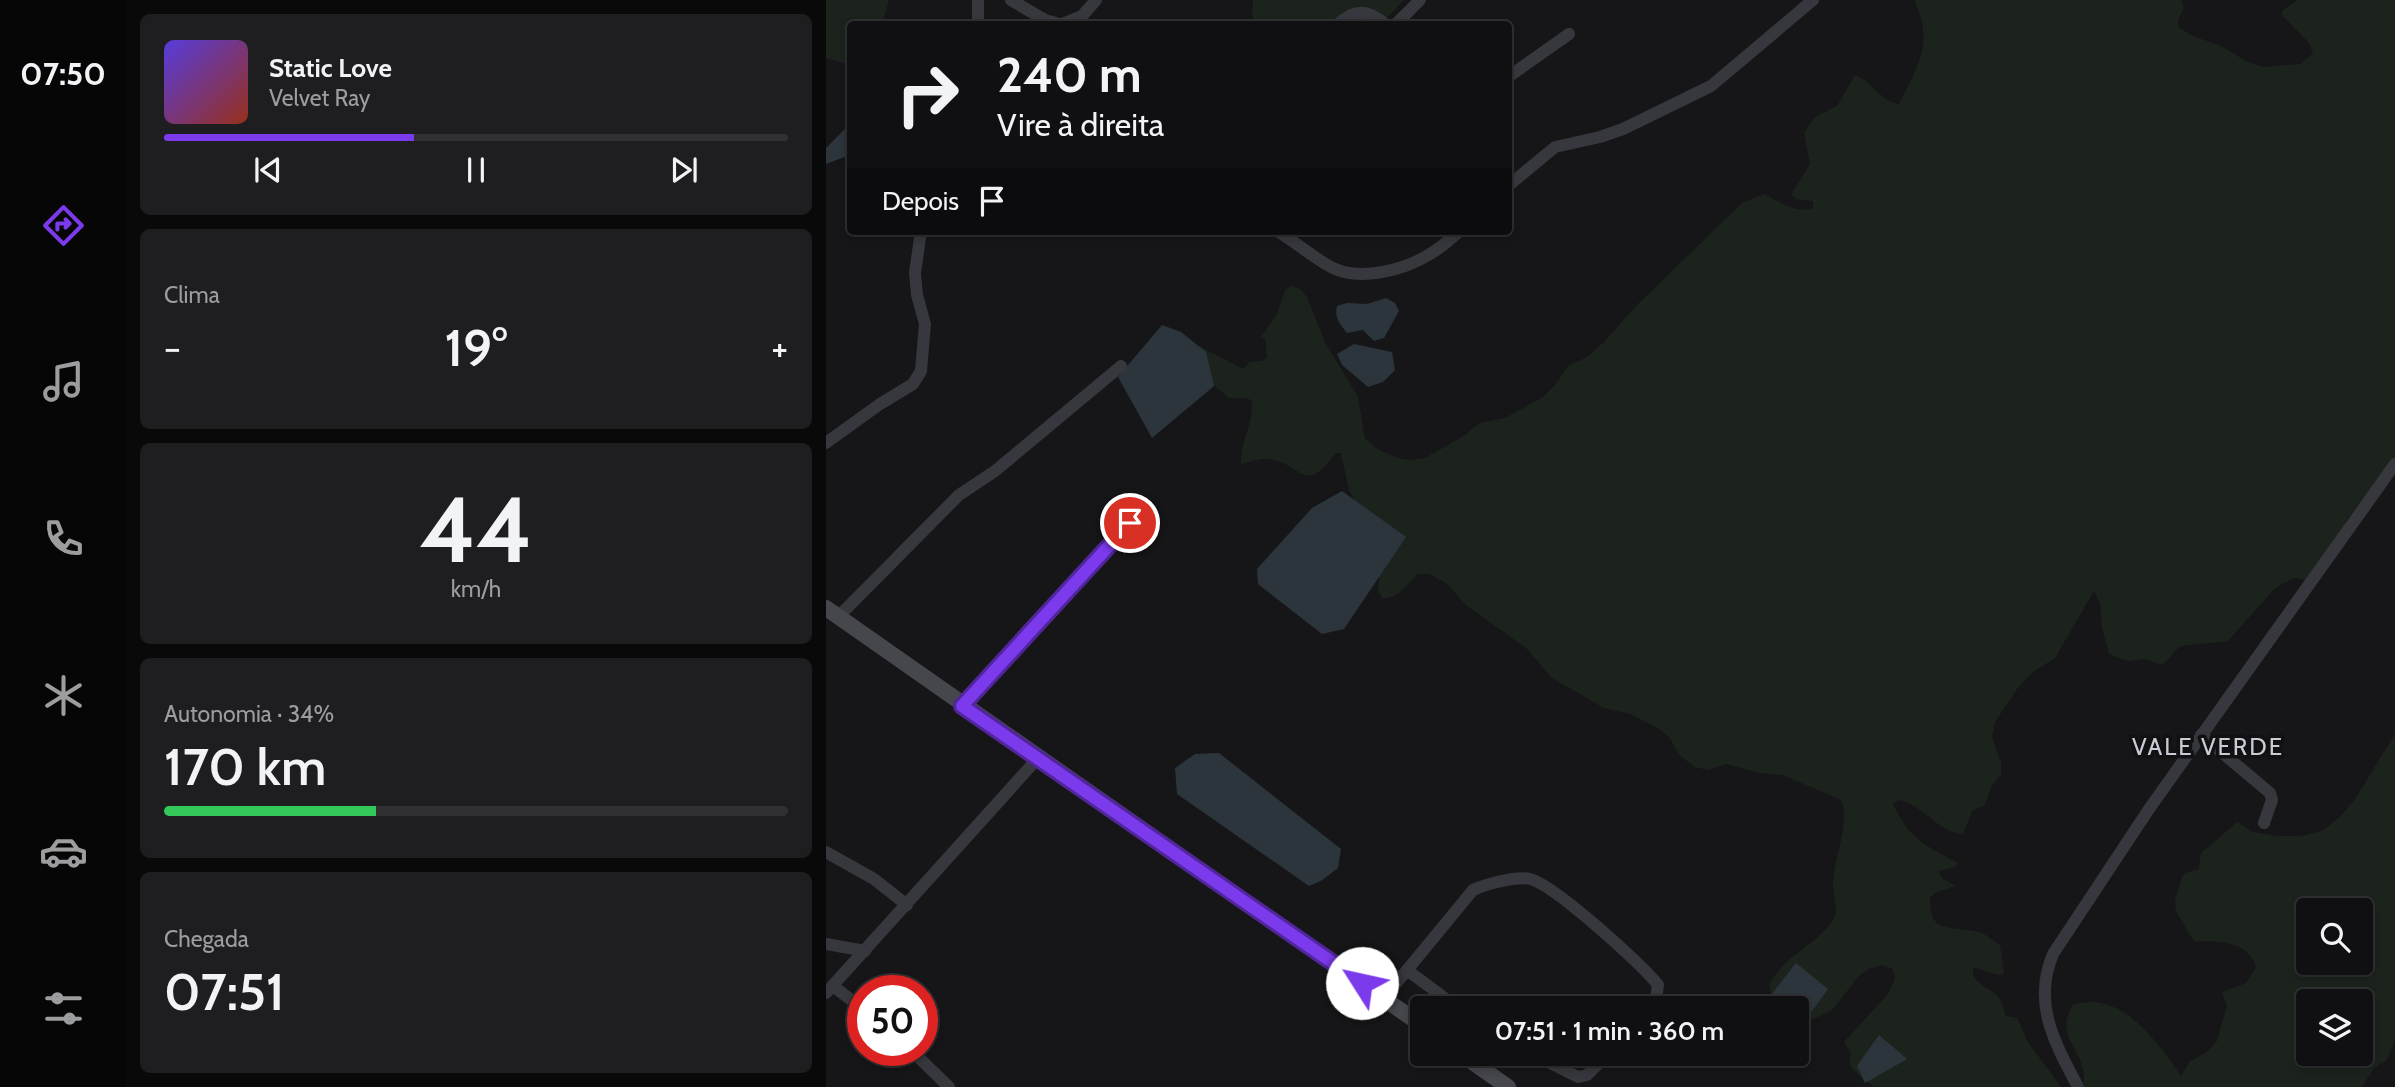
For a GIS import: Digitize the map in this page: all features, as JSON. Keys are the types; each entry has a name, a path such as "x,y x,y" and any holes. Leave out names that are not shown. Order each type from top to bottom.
{"main road":[{"path":"832,612 962,706 1410,1017"},
{"path":"1478,1066 1508,1087"}],"street":[{"path":"978,0 978,21"},
{"path":"1010,0 1049,21"},
{"path":"1069,21 1082,16 1096,0"},
{"path":"1399,21 1420,0"},
{"path":"1512,183 1555,147 1623,129 1711,86 1813,0"},
{"path":"1342,21 1359,12 1380,21"},
{"path":"1512,74 1569,34"},
{"path":"826,443 913,384 921,371 925,324 917,295 915,273 920,235"},
{"path":"1283,235 1333,269 1350,274 1367,273 1414,262 1431,254 1455,235"},
{"path":"832,612 959,495 995,471 1121,366"},
{"path":"2078,1087 2054,1043 2047,1022 2045,978 2053,954 2149,808 2395,464"},
{"path":"962,706 1130,523"},
{"path":"2201,735 2270,793 2273,800 2264,823"},
{"path":"847,1000 830,990 1038,758"},
{"path":"826,852 874,879 907,905"},
{"path":"1384,998 1473,890 1485,885 1527,878 1541,883 1560,897 1650,974 1658,985 1656,996"},
{"path":"826,944 865,951"},
{"path":"1407,970 1442,996"},
{"path":"927,1066 949,1087"},
{"path":"1556,1066 1578,1077 1587,1075 1596,1066"}],"shaded area":[{"path":"826,0 889,0 883,21 847,21 847,64 826,58"},
{"path":"1253,0 1404,0 1386,21 1254,21"},
{"path":"1914,0 2181,0 2184,8 2178,20 2178,27 2263,67 2301,64 2313,53 2310,44 2281,14 2297,0 2395,0 2395,457 2345,522 2339,548 2314,581 2294,578 2275,588 2228,641 2180,646 2163,665 2144,659 2128,661 2109,654 2102,628 2100,604 2094,591 2055,658 2033,672 2017,689 1995,722 1992,737 2001,763 2001,774 1992,786 1984,806 1972,811 1963,834 1945,828 1907,803 1898,800 1893,804 1912,834 1935,851 1958,863 1955,867 1939,871 1941,877 1955,886 1935,893 1930,898 1933,918 1942,926 1978,932 2000,945 2004,973 1998,975 1973,967 1975,978 1996,994 2006,1016 2017,1018 2028,1042 2061,1087 1874,1087 1852,1069 1849,1061 1851,1054 1844,1042 1888,994 1895,979 1893,969 1882,965 1868,969 1858,977 1833,1009 1814,1019 1809,1018 1809,996 1772,996 1769,986 1780,969 1818,937 1835,916 1834,875 1844,819 1841,800 1783,775 1759,773 1726,764 1708,770 1695,767 1679,755 1670,738 1659,729 1631,714 1604,708 1552,678 1526,648 1467,606 1446,583 1429,574 1418,574 1397,594 1382,598 1378,590 1382,552 1349,490 1341,453 1336,453 1325,466 1309,476 1269,459 1241,464 1252,401 1247,398 1229,398 1202,375 1197,345 1243,369 1250,362 1262,361 1267,358 1265,338 1261,337 1277,314 1285,290 1291,286 1300,289 1307,297 1325,342 1358,397 1365,439 1379,450 1397,458 1425,458 1462,437 1480,423 1505,418 1543,397 1568,366 1587,357 1603,343 1638,304 1742,203 1764,194 1794,208 1813,208 1813,201 1796,199 1791,195 1810,164 1804,132 1815,117 1837,106 1855,75 1887,99 1899,104 1921,54 1923,29"},
{"path":"847,127 847,156 826,164 826,148"},
{"path":"1386,298 1395,303 1399,311 1384,338 1374,341 1363,330 1347,333 1338,321 1337,306 1347,303 1367,304"},
{"path":"1162,325 1181,332 1206,352 1214,386 1152,438 1118,377"},
{"path":"1354,344 1392,352 1395,370 1383,382 1368,387 1342,365 1337,354"},
{"path":"1342,491 1406,537 1344,629 1322,634 1258,584 1257,569 1312,508"},
{"path":"2395,734 2395,1041 2387,1060 2373,1069 2362,1087 2084,1087 2083,1069 2067,1031 2066,1023 2073,1005 2091,1002 2122,1011 2149,1034 2181,1076 2190,1061 2207,1052 2217,1041 2227,1006 2222,992 2246,983 2256,967 2252,958 2239,947 2222,942 2194,942 2176,911 2175,900 2182,877 2185,873 2199,869 2201,853 2237,822 2253,832 2301,836 2322,831 2340,817 2355,799"},
{"path":"1219,753 1341,849 1338,868 1309,886 1177,794 1175,768 1195,754"},
{"path":"1796,963 1828,989 1809,1015 1809,996 1771,995"},
{"path":"1879,1035 1907,1059 1865,1083 1857,1066"}],"district":[{"name":"VALE VERDE","path":"2208,747"}],"route":[{"path":"1130,523 962,706 1362,983"}]}
